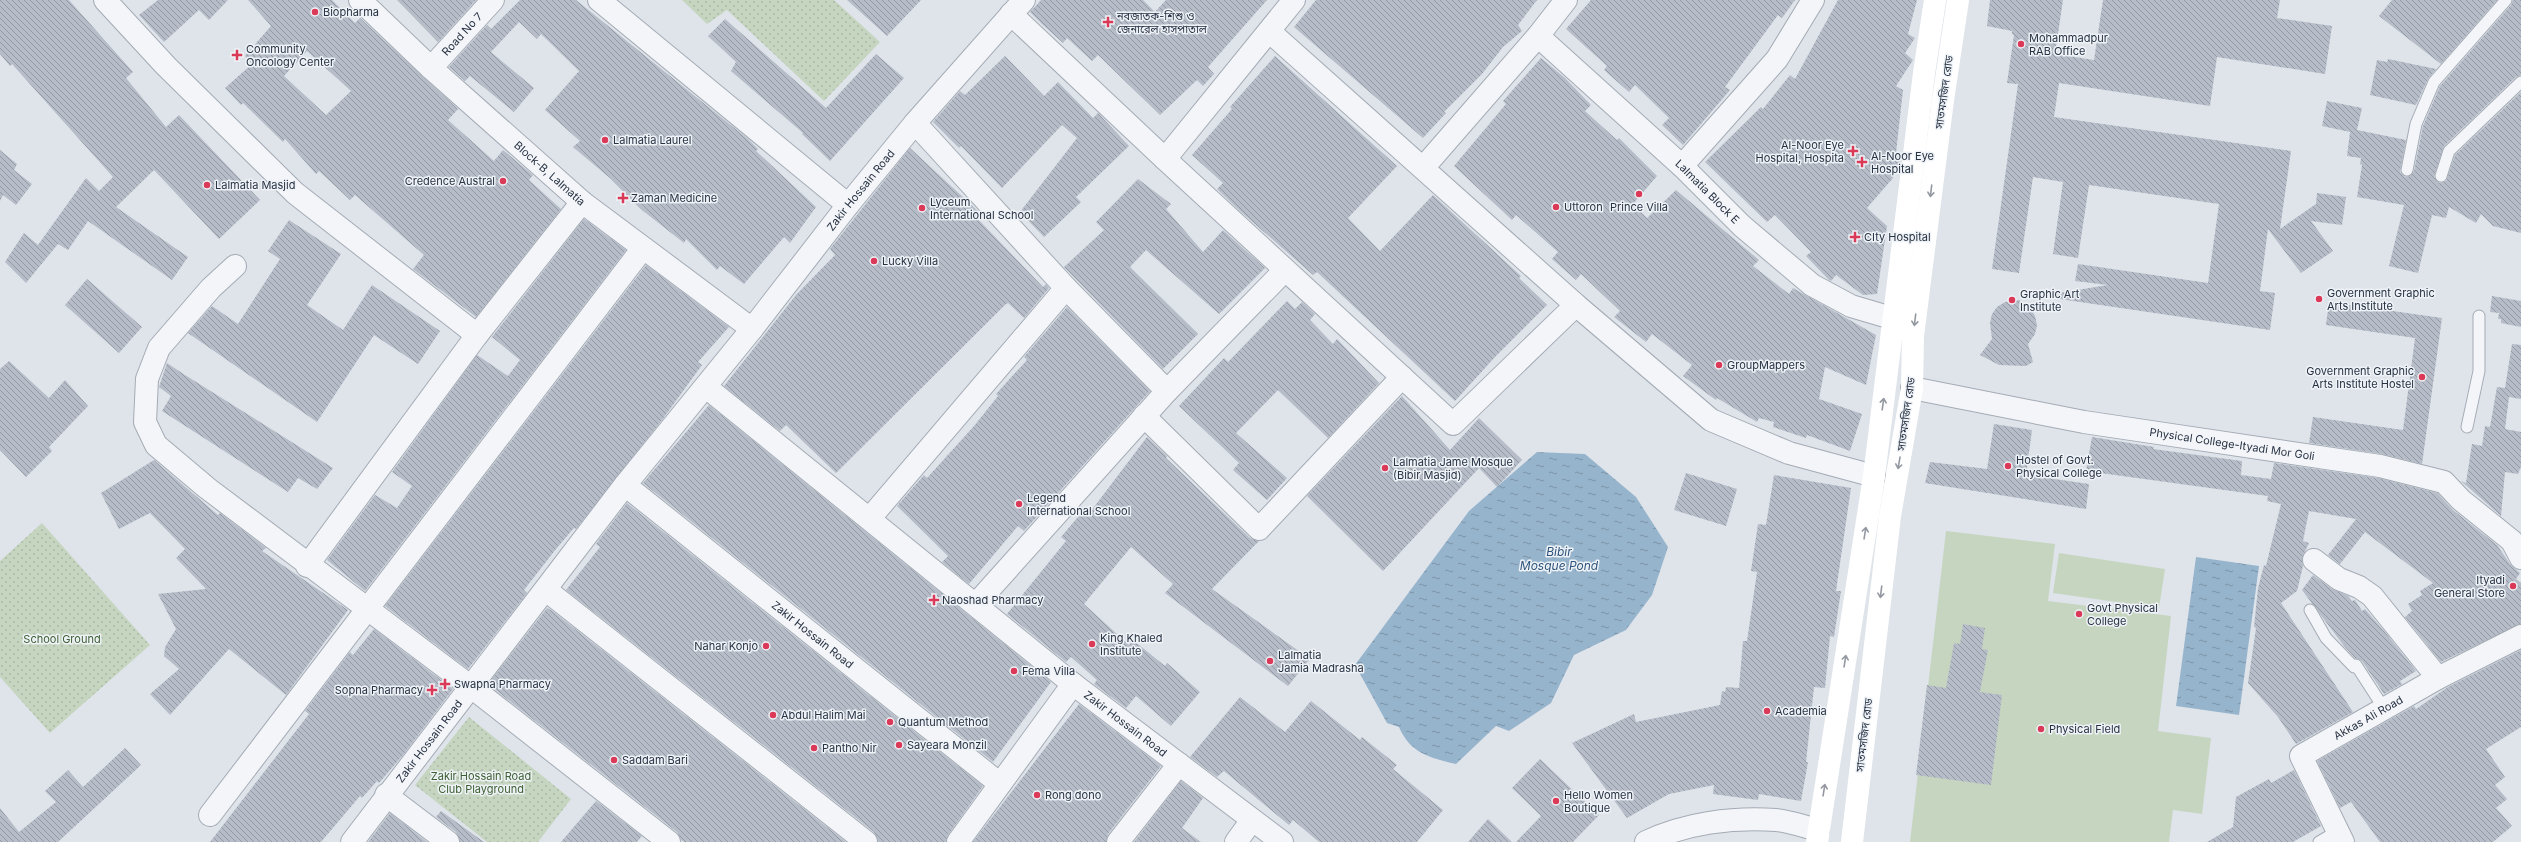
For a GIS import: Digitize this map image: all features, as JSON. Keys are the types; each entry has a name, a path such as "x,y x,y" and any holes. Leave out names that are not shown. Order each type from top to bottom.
{"main road":[{"name":"সাতমসজিদ রোড","path":"1940,4 1924,73 1895,319 1874,476 1818,833 1852,837 1890,516 1912,388 1913,336 1958,0"},
{"path":"1924,73 1932,63 1937,31 1944,32 1949,61"}],"street":[{"path":"105,0 166,66 295,192 477,335"},
{"name":"Block-B, Lalmatia","path":"360,0 431,68 582,202 752,329"},
{"name":"Road No 7","path":"431,68 493,0"},
{"path":"599,0 848,205"},
{"path":"1165,159 1270,32 1294,0"},
{"path":"1423,168 1538,36 1566,0"},
{"path":"1682,166 1777,59 1813,0"},
{"path":"1018,7 1165,159 1453,424 1576,305"},
{"name":"Zakir Hossain Road","path":"352,842 386,795 546,590 625,485 706,388 848,205 915,123 1018,7"},
{"path":"1270,32 1576,305 1711,420 1789,453 1874,476"},
{"name":"Lalmatia Block E","path":"1538,36 1682,166 1742,226 1812,285 1851,306 1895,319"},
{"path":"915,123 1066,288 1167,391"},
{"path":"307,566 477,335 582,202"},
{"path":"210,815 643,248"},
{"path":"235,266 211,288 159,348 147,379 145,422 156,445 207,488 307,566 366,611 470,686 669,842"},
{"path":"976,604 1167,391 1285,270"},
{"path":"870,518 1066,288"},
{"path":"1144,416 1259,529 1402,377"},
{"name":"Zakir Hossain Road","path":"706,388 870,518 1073,684 1282,842"},
{"name":"Physical College-Ityadi Mor Goli","path":"1912,388 2084,422 2380,466 2444,482 2461,500 2512,541 2521,558"},
{"name":"Zakir Hossain Road","path":"625,485 1000,784"},
{"path":"2314,560 2339,579 2359,587 2372,596 2438,678"},
{"path":"546,590 866,842"},
{"name":"Akkas Ali Road","path":"2340,836 2301,756 2385,710 2438,678 2521,636"},
{"name":"Zakir Hossain Road","path":"958,842 1073,684"},
{"name":"Zakir Hossain Road","path":"1118,842 1179,764"},
{"path":"386,795 448,842"},
{"path":"1236,842 1252,820"},
{"path":"1646,842 1662,834 1722,820 1777,820 1818,833"}],"lane":[{"path":"2407,170 2416,124 2434,82 2506,0"},
{"path":"2441,176 2449,151 2521,82"},
{"path":"2467,427 2479,371 2479,316"},
{"path":"2310,610 2326,638 2354,667 2356,665 2385,710"},
{"path":"2318,842 2340,836"}],"green space":[{"path":"682,0 834,0 880,42 824,101 727,10 707,24"},
{"name":"School Ground","path":"42,523 150,645 50,733 0,677 0,561"},
{"name":"Physical Field","path":"1946,531 2055,544 2048,601 2171,616 2158,731 2211,738 2202,814 2173,810 2169,842 1910,842"},
{"path":"2059,553 2165,569 2159,608 2053,593"},
{"name":"Zakir Hossain Road Club Playground","path":"469,717 571,799 538,842 487,842 415,785"}],"water":[{"name":"Bibir Mosque Pond","path":"1537,452 1585,454 1636,497 1668,547 1652,595 1626,630 1574,655 1551,703 1509,731 1496,726 1456,764 1429,757 1415,749 1409,743 1399,727 1387,723 1355,665 1469,511"},
{"path":"2196,557 2259,566 2239,715 2176,706"}],"building":[{"path":"0,0 69,0 133,72 126,78 166,127 179,115 260,200 219,239 154,170 116,207 188,257 172,280 88,221 68,250 58,244 26,283 5,262 24,233 38,245 86,178 99,191 113,177 12,64 10,66 0,54"},
{"path":"158,0 228,0 209,20 199,10 164,42 139,15"},
{"path":"248,0 332,0 355,23 360,18 458,109 448,120 494,161 503,150 533,175 529,180 561,209 476,317 413,269 424,255 355,195 350,200 319,171 316,174 285,139 283,142 243,103 241,105 225,88 252,64 245,56 271,26","holes":["307,51 351,91 326,115 284,76"]},
{"path":"397,0 476,0 438,42"},
{"path":"520,0 576,0 748,139 758,149 756,151 816,207 790,243 784,237 744,284 720,266 717,270 686,239 684,243 642,210 611,179 573,147 580,141 545,110 579,71 541,34 537,39 519,22 491,52 534,88 514,112 470,76 465,81 449,67 487,25 491,29"},
{"path":"847,0 921,0 887,36"},
{"path":"1041,0 1143,0 1155,12 1166,0 1267,0 1208,67 1214,74 1203,86 1197,80 1160,115 1098,55 1092,61 1067,38 1063,43 1043,25 1030,12"},
{"path":"1316,0 1537,0 1518,25 1522,31 1503,47 1482,74 1444,112 1446,113 1423,138 1294,27"},
{"path":"1591,0 1795,0 1782,18 1778,15 1725,87 1730,90 1683,145 1662,125 1669,118 1635,85 1629,92 1604,70 1607,66 1566,29"},
{"path":"1838,0 1917,0 1908,34 1915,38 1905,53 1913,60 1896,86 1903,90 1896,153 1900,156 1899,170 1895,169 1893,178 1867,208 1887,226 1877,294 1863,295 1836,275 1831,281 1829,280 1806,256 1811,252 1775,215 1767,222 1705,162 1761,107 1763,109 1790,75 1795,79"},
{"path":"1990,0 2063,0 2055,54 2094,60 2103,0 2280,0 2277,18 2332,26 2325,74 2217,57 2210,106 2059,83 2054,117 2291,151 2280,229 2316,204 2317,193 2346,197 2342,225 2311,221 2333,251 2301,273 2268,229 2260,291 2275,293 2270,330 2053,298 2053,294 2108,285 2075,281 2078,264 2208,283 2219,204 2089,185 2078,258 2053,254 2063,182 2033,177 2019,273 1992,269 2018,84 2007,83 2014,35 2012,34 2012,31 1987,26"},
{"path":"2392,0 2497,0 2441,64 2379,16"},
{"path":"2513,0 2521,0 2521,75 2516,77 2444,146 2434,177 2439,183 2446,181 2455,155 2521,92 2521,233 2493,226 2481,214 2476,223 2449,207 2446,218 2432,215 2418,273 2389,266 2404,205 2357,197 2362,165 2360,164 2361,158 2347,156 2350,132 2322,126 2327,101 2362,108 2357,130 2406,140 2400,172 2405,177 2410,176 2414,171 2423,126 2440,86 2511,5"},
{"path":"725,19 826,108 876,54 904,78 830,161 802,134 803,133 731,71 736,62 708,36"},
{"path":"1005,56 1044,96 1058,82 1093,118 1098,113 1129,146 1076,197 1081,202 1044,237 1020,212 1077,138 1062,125 1002,188 961,146 959,148 933,122 960,91 965,95"},
{"path":"1275,56 1397,166 1348,218 1380,251 1433,195 1521,276 1519,278 1547,305 1496,356 1455,401 1317,272 1313,275 1240,211 1217,189 1223,183 1192,155 1232,109 1230,107"},
{"path":"1541,58 1565,78 1591,105 1585,111 1617,140 1619,138 1657,176 1633,204 1647,218 1676,190 1759,260 1753,266 1789,294 1793,288 1876,335 1866,385 1825,367 1819,399 1862,414 1850,451 1807,435 1806,438 1773,427 1774,422 1759,418 1757,422 1717,398 1716,400 1683,376 1692,365 1652,334 1646,342 1614,317 1620,311 1581,274 1576,280 1552,259 1558,252 1516,215 1512,220 1454,166 1506,104 1503,101"},
{"path":"2388,59 2436,69 2428,79 2416,105 2370,95 2377,60 2387,62"},
{"path":"910,148 979,212 975,216 1043,287 1046,284 1049,288 1024,318 1008,303 1005,305 836,473 786,425 780,431 724,386 796,295 835,255 830,249"},
{"path":"0,150 17,164 14,170 32,184 16,205 3,195 0,201"},
{"path":"1138,179 1171,204 1166,209 1203,252 1223,230 1265,268 1219,314 1146,250 1130,267 1198,334 1163,369 1064,267 1104,230 1096,222"},
{"path":"584,219 626,250 365,591 327,560 375,495 397,508 412,486 392,472 477,355 508,376 520,360 492,337"},
{"path":"289,220 341,254 307,305 343,330 372,285 440,331 418,364 374,335 317,422 188,333 212,306 238,324 280,259 268,251"},
{"path":"646,265 729,327 698,362 702,365 662,420 576,529 574,528 556,549 524,590 527,593 468,669 385,606"},
{"path":"87,279 142,327 119,353 65,305"},
{"path":"2492,296 2521,301 2521,327 2501,323 2501,319 2498,319 2499,313 2490,312"},
{"path":"2019,300 2031,309 2035,316 2037,325 2035,334 2028,344 2033,362 2026,366 1999,365 1980,355 1992,339 1990,323 1992,314 1997,307 2005,302"},
{"path":"1287,301 1295,309 1302,302 1315,314 1310,320 1333,344 1337,339 1379,383 1328,438 1278,390 1236,433 1287,478 1267,500 1233,470 1239,463 1179,406 1224,358 1228,362"},
{"name":"Government Graphic Arts Institute Hostel","path":"2329,302 2442,318 2422,464 2382,454 2309,443 2313,417 2403,430 2415,338 2326,325"},
{"path":"1067,307 1150,391 1024,531 1018,526 969,584 942,562 948,556 897,506 924,475 927,478 974,426 998,396 996,394 1027,360 1024,357"},
{"path":"2512,344 2521,345 2521,399 2509,397 2505,429 2521,432 2521,467 2518,474 2505,472 2501,516 2461,481 2466,483 2472,444 2482,446 2485,426 2490,427 2497,387 2505,388"},
{"path":"9,361 49,398 65,380 88,406 49,447 52,451 26,477 0,450 0,369"},
{"path":"167,363 333,468 317,489 298,478 288,492 162,411 171,396 159,387"},
{"name":"Lalmatia Jame Mosque (Bibir Masjid)","path":"1402,396 1450,450 1479,418 1522,460 1497,487 1479,468 1383,571 1307,496"},
{"path":"709,405 1051,682 993,762 643,483"},
{"name":"Hostel of Govt. Physical College","path":"1994,424 2032,430 2026,475 2089,484 2086,509 1925,483 1930,462 1987,469"},
{"path":"1147,437 1167,456 1166,458 1250,538 1259,541 1212,589 1310,659 1288,686 1165,593 1173,584 1131,547 1084,604 1129,645 1133,640 1165,666 1167,663 1200,692 1171,726 1136,696 1126,708 1094,684 1097,680 1071,657 1066,662 1007,614 1066,541 1061,537 1083,511 1088,515"},
{"path":"2092,437 2154,447 2153,449 2242,461 2241,475 2271,479 2274,463 2378,478 2437,493 2453,510 2497,545 2510,564 2520,573 2516,579 2521,583 2521,624 2441,662 2405,617 2412,611 2408,604 2422,595 2420,591 2433,583 2365,532 2340,564 2328,555 2356,519 2309,511 2303,541 2309,543 2302,558 2303,566 2297,591 2281,603 2353,712 2296,744 2278,717 2248,683 2256,628 2254,627 2258,588 2264,565 2266,566 2281,504 2267,501 2268,496 2086,471"},
{"path":"154,460 218,515 220,513 266,548 262,551 348,610 286,695 229,649 170,715 150,694 179,669 164,656 165,647 176,629 158,594 206,589 176,558 185,549 150,513 119,529 101,493"},
{"path":"1686,473 1737,489 1726,526 1674,510"},
{"path":"1774,475 1851,488 1836,591 1841,591 1834,637 1830,636 1825,688 1814,687 1806,762 1808,762 1801,801 1759,794 1758,800 1713,794 1714,785 1669,794 1627,818 1572,743 1634,714 1636,722 1720,705 1722,691 1725,692 1726,687 1739,688 1743,641 1747,641 1757,572 1751,571 1758,524 1766,525"},
{"path":"627,503 983,786 948,835 946,842 878,842 874,832 566,590 600,547 596,544"},
{"path":"2313,575 2332,589 2348,596 2352,601 2355,600 2362,611 2365,609 2416,671 2400,681 2402,684 2384,694 2362,661 2355,658 2344,646 2302,590"},
{"path":"547,608 846,842 684,842 681,840 677,832 488,684"},
{"path":"1963,624 1985,628 1982,649 1988,650 1980,692 2002,695 1991,785 1916,775 1927,685 1946,688 1954,643 1960,644"},
{"path":"374,629 453,689 403,755 379,783 377,781 362,798 360,796 321,842 210,842 309,714 305,711 350,652 353,655"},
{"path":"2521,650 2521,727 2486,749 2505,777 2495,785 2507,799 2496,808 2512,826 2493,842 2380,842 2351,802 2340,808 2317,761 2414,706 2416,709 2448,687"},
{"path":"1240,697 1285,732 1311,701 1360,740 1362,737 1397,765 1393,769 1443,810 1417,842 1319,842 1293,820 1289,825 1224,771 1217,777 1190,757"},
{"path":"1079,704 1161,766 1108,834 1106,842 973,842"},
{"path":"125,748 141,765 58,842 0,842 0,808 19,832 56,802 45,791 68,770 83,787"},
{"name":"Hello Women Boutique","path":"1540,759 1599,815 1573,842 1516,842 1541,816 1512,788"},
{"path":"2294,770 2321,826 2293,842 2207,842 2233,827 2236,797 2269,779 2271,783"},
{"path":"1181,781 1203,798 1182,828 1201,842 1134,842"},
{"path":"596,801 642,836 637,842 561,842"},
{"path":"441,811 484,842 460,842 456,832 436,817"},
{"path":"390,813 427,842 368,842"},
{"path":"1488,819 1512,842 1468,842"}],"place":[{"name":"Biopharma","path":"315,12"},
{"name":"নবজাতক-শিশু ও জেনারেল হাসপাতাল","path":"1108,22"},
{"name":"Mohammadpur RAB Office","path":"2021,44"},
{"name":"Community Oncology Center","path":"237,55"},
{"name":"Lalmatia Laurel","path":"605,140"},
{"name":"Al-Noor Eye Hospital, Hospita","path":"1853,151"},
{"name":"Al-Noor Eye Hospital","path":"1862,162"},
{"name":"Credence Austral","path":"503,181"},
{"name":"Lalmatia Masjid","path":"207,185"},
{"name":"Prince Villa","path":"1639,194"},
{"name":"Zaman Medicine","path":"623,198"},
{"name":"Uttoron","path":"1556,207"},
{"name":"Lyceum International School","path":"922,208"},
{"name":"CIty Hospital","path":"1855,237"},
{"name":"Lucky Villa","path":"874,261"},
{"name":"Government Graphic Arts Institute","path":"2319,299"},
{"name":"Graphic Art Institute","path":"2012,300"},
{"name":"GroupMappers","path":"1719,365"},
{"name":"Government Graphic Arts Institute Hostel","path":"2422,377"},
{"name":"Hostel of Govt. Physical College","path":"2008,466"},
{"name":"Lalmatia Jame Mosque (Bibir Masjid)","path":"1385,468"},
{"name":"Legend International School","path":"1019,504"},
{"name":"Ityadi General Store","path":"2513,586"},
{"name":"Naoshad Pharmacy","path":"934,600"},
{"name":"Govt Physical College","path":"2079,614"},
{"name":"King Khaled Institute","path":"1092,644"},
{"name":"Nahar Konjo","path":"766,646"},
{"name":"Lalmatia Jamia Madrasha","path":"1270,661"},
{"name":"Fema Villa","path":"1014,671"},
{"name":"Swapna Pharmacy","path":"445,684"},
{"name":"Sopna Pharmacy","path":"432,690"},
{"name":"Academia","path":"1767,711"},
{"name":"Abdul Halim Mai","path":"773,715"},
{"name":"Quantum Method","path":"890,722"},
{"name":"Physical Field","path":"2041,729"},
{"name":"Sayeara Monzil","path":"899,745"},
{"name":"Pantho Nir","path":"814,748"},
{"name":"Saddam Bari","path":"614,760"},
{"name":"Rong dono","path":"1037,795"},
{"name":"Hello Women Boutique","path":"1556,801"}]}
